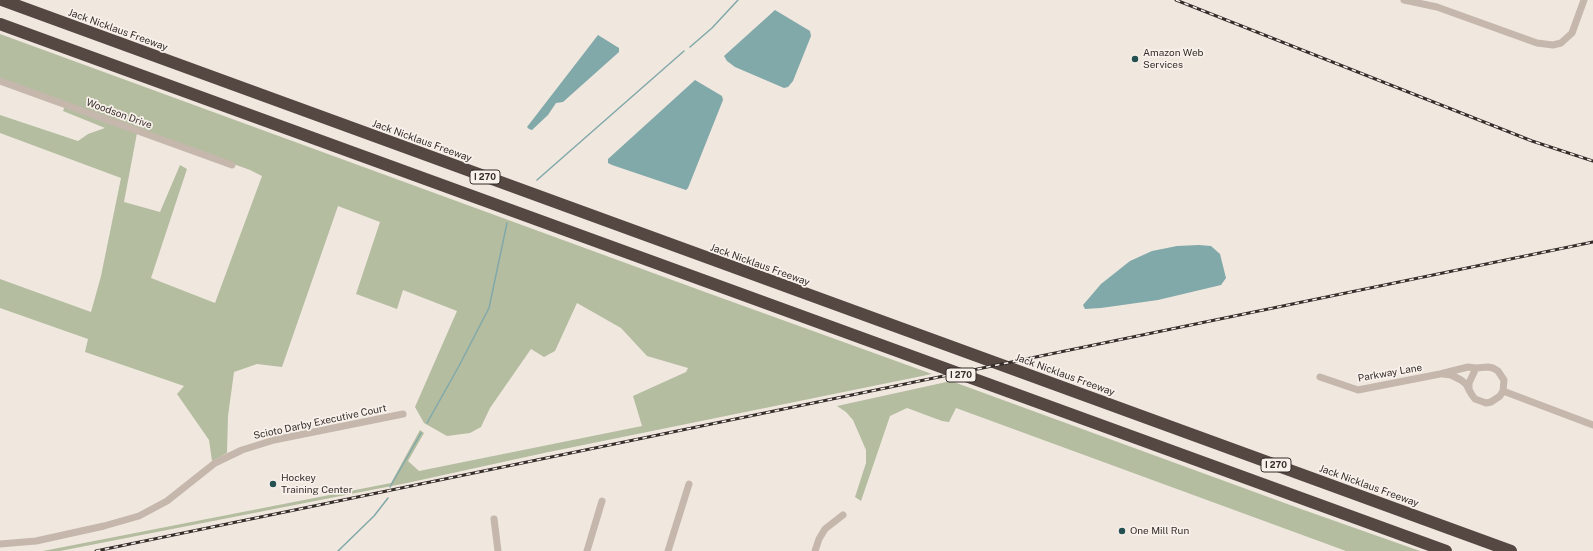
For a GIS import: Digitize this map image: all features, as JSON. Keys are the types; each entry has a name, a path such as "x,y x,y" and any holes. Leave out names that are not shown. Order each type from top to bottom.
{"highway":[{"name":"Jack Nicklaus Freeway","path":"2,0 1510,550"},
{"name":"I 270","path":"0,24 1446,551"}],"street":[{"path":"1404,0 1458,14 1546,45 1557,44 1566,39 1572,33 1584,0"},
{"name":"Woodson Drive","path":"0,81 232,166"},
{"name":"Parkway Lane","path":"1320,378 1358,390 1468,367 1476,368"},
{"path":"1488,367 1498,371 1504,380 1503,391 1496,400 1486,403 1475,399 1469,390 1469,383 1476,368 1488,367"},
{"name":"Parkway Lane","path":"1440,374 1451,375 1461,380 1466,384 1469,390"},
{"path":"1503,391 1593,425"},
{"name":"Scioto Darby Executive Court","path":"0,544 36,541 104,526 139,516 166,501 215,463 242,450 274,440 403,414"},
{"path":"668,551 689,484"},
{"path":"587,551 602,501"},
{"path":"815,551 819,539 825,529 843,514"},
{"path":"494,519 498,551"}],"green space":[{"path":"0,34 932,374 544,453 407,483 60,551 43,551 391,483 420,430 424,433 408,461 419,471 642,426 633,396 686,372 688,368 647,356 621,328 577,303 555,351 544,357 531,349 490,408 481,427 470,433 447,436 424,423 415,407 457,311 403,290 397,309 356,294 380,222 338,206 282,367 257,364 234,372 228,416 227,453 212,461 209,440 177,394 184,386 85,352 88,339 0,308 0,279 91,312 101,276 121,178 0,133 0,115 78,141 88,134 105,128 63,111 65,106 137,133 124,202 160,212 180,165 187,169 151,278 215,303 262,176 250,170 0,79"},
{"path":"951,381 1420,551 1346,551 956,408 949,422 942,421 907,408 890,416 861,501 855,497 866,463 866,450 853,420 846,412 837,406"}],"water":[{"path":"775,10 810,31 811,36 793,81 788,87 784,88 735,67 727,61 724,56"},
{"path":"598,35 619,48 619,52 563,102 556,103 548,115 532,130 529,129 527,127"},
{"path":"695,80 722,96 723,100 686,190 608,163 608,159"},
{"path":"1177,246 1211,246 1220,254 1226,278 1221,285 1158,300 1085,309 1083,305 1101,284 1130,261 1152,251"}],"waterway":[{"path":"690,47 712,28 738,0"},
{"path":"537,180 684,51"},
{"path":"427,423 489,308 507,223"},
{"path":"390,487 421,433"},
{"path":"338,551 374,516 388,498"}],"railway":[{"path":"1176,0 1532,141 1593,161"},
{"path":"96,551 1593,242"}],"place":[{"name":"Amazon Web Services","path":"1135,59"},
{"name":"Hockey Training Center","path":"273,484"},
{"name":"One Mill Run","path":"1122,531"}]}
